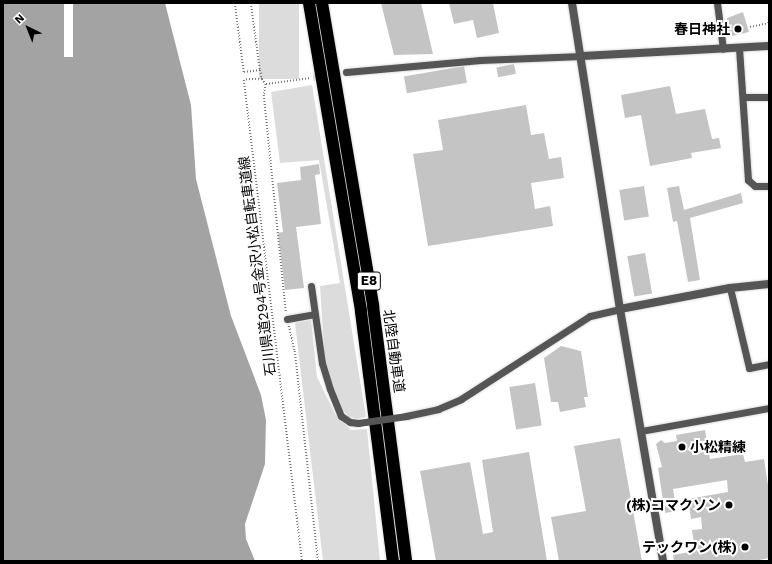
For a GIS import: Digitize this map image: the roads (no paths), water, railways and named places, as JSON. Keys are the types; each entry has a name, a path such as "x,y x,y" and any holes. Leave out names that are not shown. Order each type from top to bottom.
{"highway":[{"name":"北陸自動車道","path":"309,3 361,312 393,561"},
{"name":"北陸自動車道","path":"322,3 370,291 406,561"}],"street":[{"path":"572,3 582,56 620,309 664,561"},
{"path":"717,3 723,49"},
{"path":"346,72 487,60 769,46"},
{"path":"739,48 748,180 755,186 769,186"},
{"path":"743,97 769,97"},
{"path":"311,286 322,363 336,406 341,416 350,422 358,423 406,416 438,409 461,398 590,316 730,288 769,284"},
{"path":"730,288 749,368 769,364"},
{"path":"287,319 315,314"},
{"path":"641,431 769,408"}],"tunnel":[{"path":"313,77 346,72"}],"place":[{"name":"春日神社","path":"738,29"},
{"name":"小松精練","path":"682,447"},
{"name":"(株)コマクソン","path":"729,505"},
{"name":"テックワン(株)","path":"745,547"}]}
